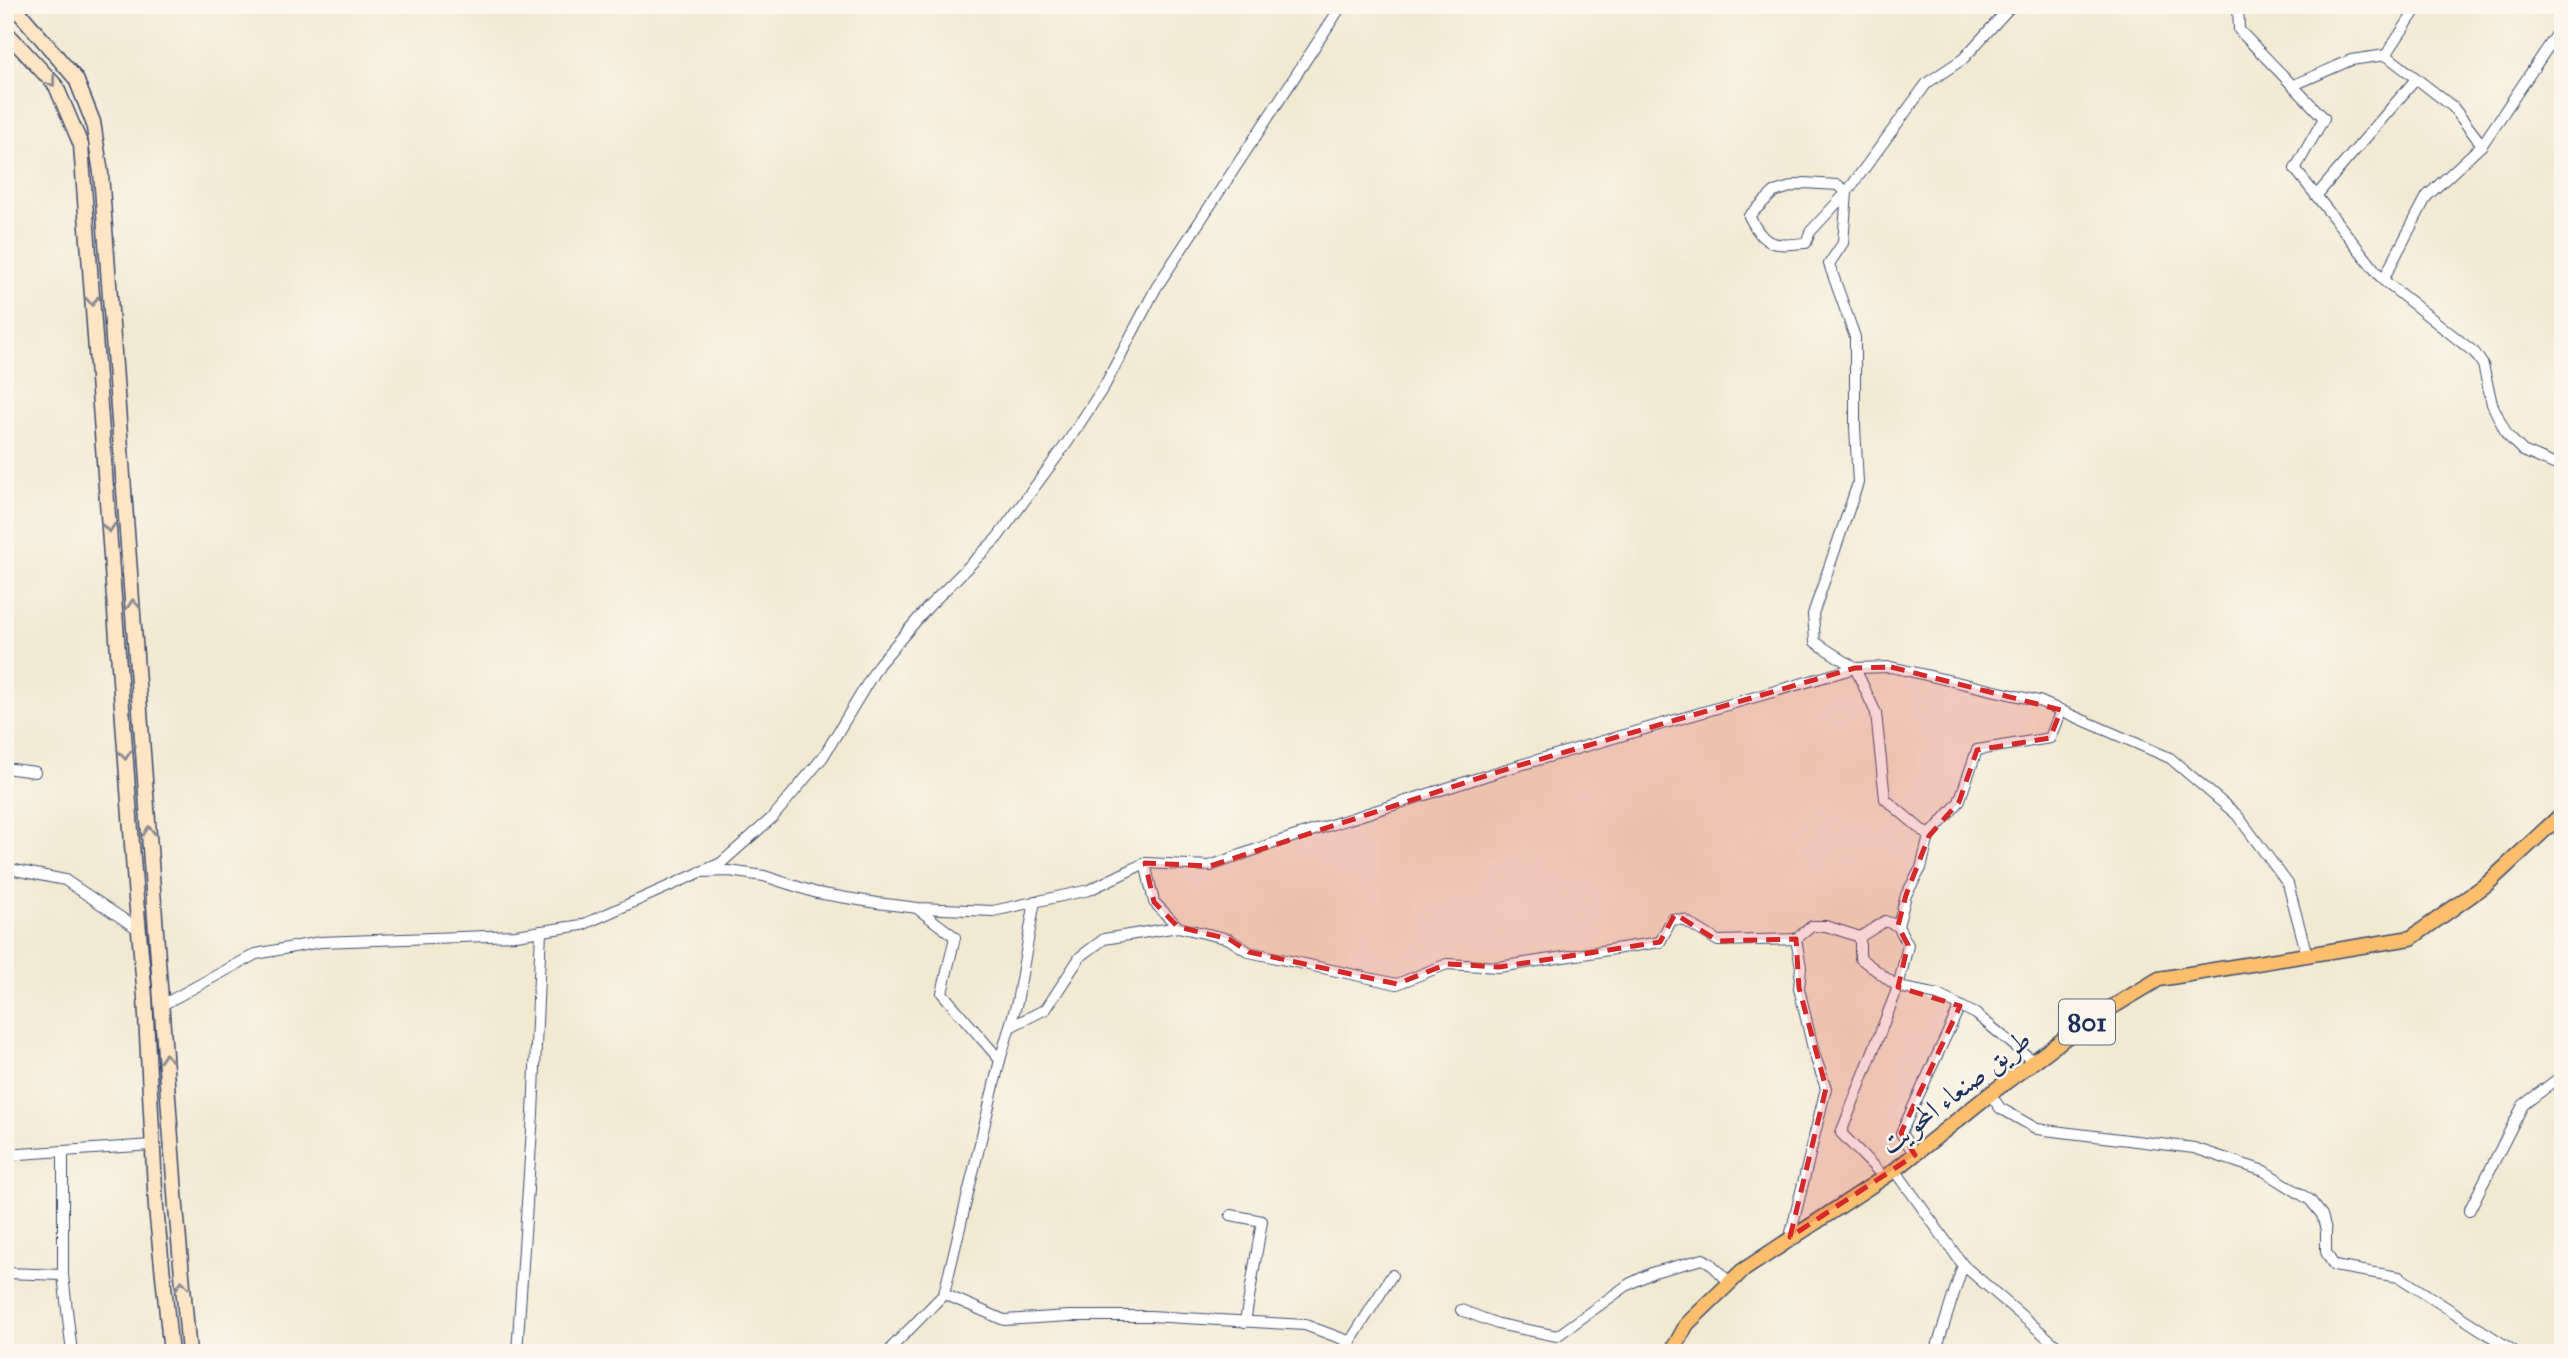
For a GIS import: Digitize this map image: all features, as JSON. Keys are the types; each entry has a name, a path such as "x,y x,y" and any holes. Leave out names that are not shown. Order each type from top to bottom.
{"main road":[{"path":"13,5 76,79 93,121 101,173 176,1208 189,1353"},
{"path":"5,31 56,86 81,145 145,996 156,1208 171,1353"},
{"name":"طريق صنعاء المحويت","path":"1671,1353 1687,1324 1742,1271 1889,1174 2084,1024 2159,979 2412,938 2487,884 2563,813"},
{"path":"136,899 154,896"},
{"path":"156,1208 176,1208"}],"street":[{"path":"162,1005 256,954 320,942 516,935 582,925 721,863 773,817 823,757 879,664 929,606 997,538 1067,443 1105,385 1156,288 1342,5"},
{"path":"1847,192 1838,185 1804,183 1774,192 1749,216 1759,236 1778,246 1806,243 1810,232 1847,192 1927,83 1963,59 2012,5"},
{"path":"2238,5 2239,30 2323,118 2295,169 2383,280 2475,354 2483,365 2491,404 2507,435 2523,451 2563,468"},
{"path":"2386,55 2420,5"},
{"path":"2536,5 2563,12"},
{"path":"2383,280 2427,196 2483,145 2563,25"},
{"path":"2294,85 2351,60 2386,55 2453,107 2483,145"},
{"path":"2316,196 2416,79"},
{"path":"1847,192 1843,243 1829,264 1855,337 1854,427 1858,482 1813,614 1815,642 1855,668 1876,713 1885,799 1929,836"},
{"path":"700,872 729,871 764,876 817,893 918,908 993,911 1089,890 1145,863 1210,866 1510,768 1855,668 1891,667 2039,701 2170,758 2237,816 2288,884 2308,955"},
{"path":"2061,710 2050,738 1977,750 1959,802 1929,836 1921,868 1906,895 1899,926 1908,945 1898,987 1841,1133 1889,1174 1963,1265 2065,1353"},
{"path":"5,768 35,772"},
{"path":"1145,863 1154,902 1178,927"},
{"path":"5,867 65,880 138,929"},
{"path":"890,1353 892,1347 944,1294 1010,1027 1035,901"},
{"path":"918,908 955,937 942,993 1000,1060"},
{"path":"1010,1027 1046,1009 1080,957 1104,939 1178,927 1229,939 1249,953 1397,984 1447,964 1499,967 1660,942 1672,919 1684,920 1717,941 1796,939 1812,926 1826,926 1860,937"},
{"path":"1860,937 1885,921 1899,926"},
{"path":"517,1353 532,1127 541,931"},
{"path":"1860,937 1860,958 1898,987 1938,995 1976,1014 2033,1061"},
{"path":"1790,1237 1826,1088 1814,1053 1799,988 1801,967 1796,939"},
{"path":"1915,1154 1901,1133 1959,1006"},
{"path":"2469,1211 2523,1105 2563,1075"},
{"path":"1990,1094 2000,1108 2037,1129 2194,1148 2264,1171 2310,1200 2322,1215 2326,1230 2326,1252 2334,1266 2399,1277 2517,1353"},
{"path":"5,1156 152,1145"},
{"path":"63,1152 63,1275 72,1353"},
{"path":"1231,1215 1262,1221 1245,1322"},
{"path":"1461,1310 1498,1324 1557,1336 1629,1284 1654,1272 1703,1259 1730,1283"},
{"path":"1935,1353 1963,1265"},
{"path":"5,1273 63,1275"},
{"path":"1343,1353 1392,1275"},
{"path":"944,1294 1004,1320 1069,1316 1150,1316 1305,1325 1351,1342"}],"highlighted area":[{"path":"1891,667 2061,710 2050,738 1977,750 1959,802 1929,836 1906,895 1898,926 1908,945 1898,987 1960,1006 1901,1133 1915,1155 1790,1237 1826,1088 1799,988 1796,939 1718,941 1675,914 1660,942 1499,967 1447,964 1397,984 1249,952 1229,939 1178,927 1154,902 1145,863 1210,866 1510,768 1855,668"}]}
